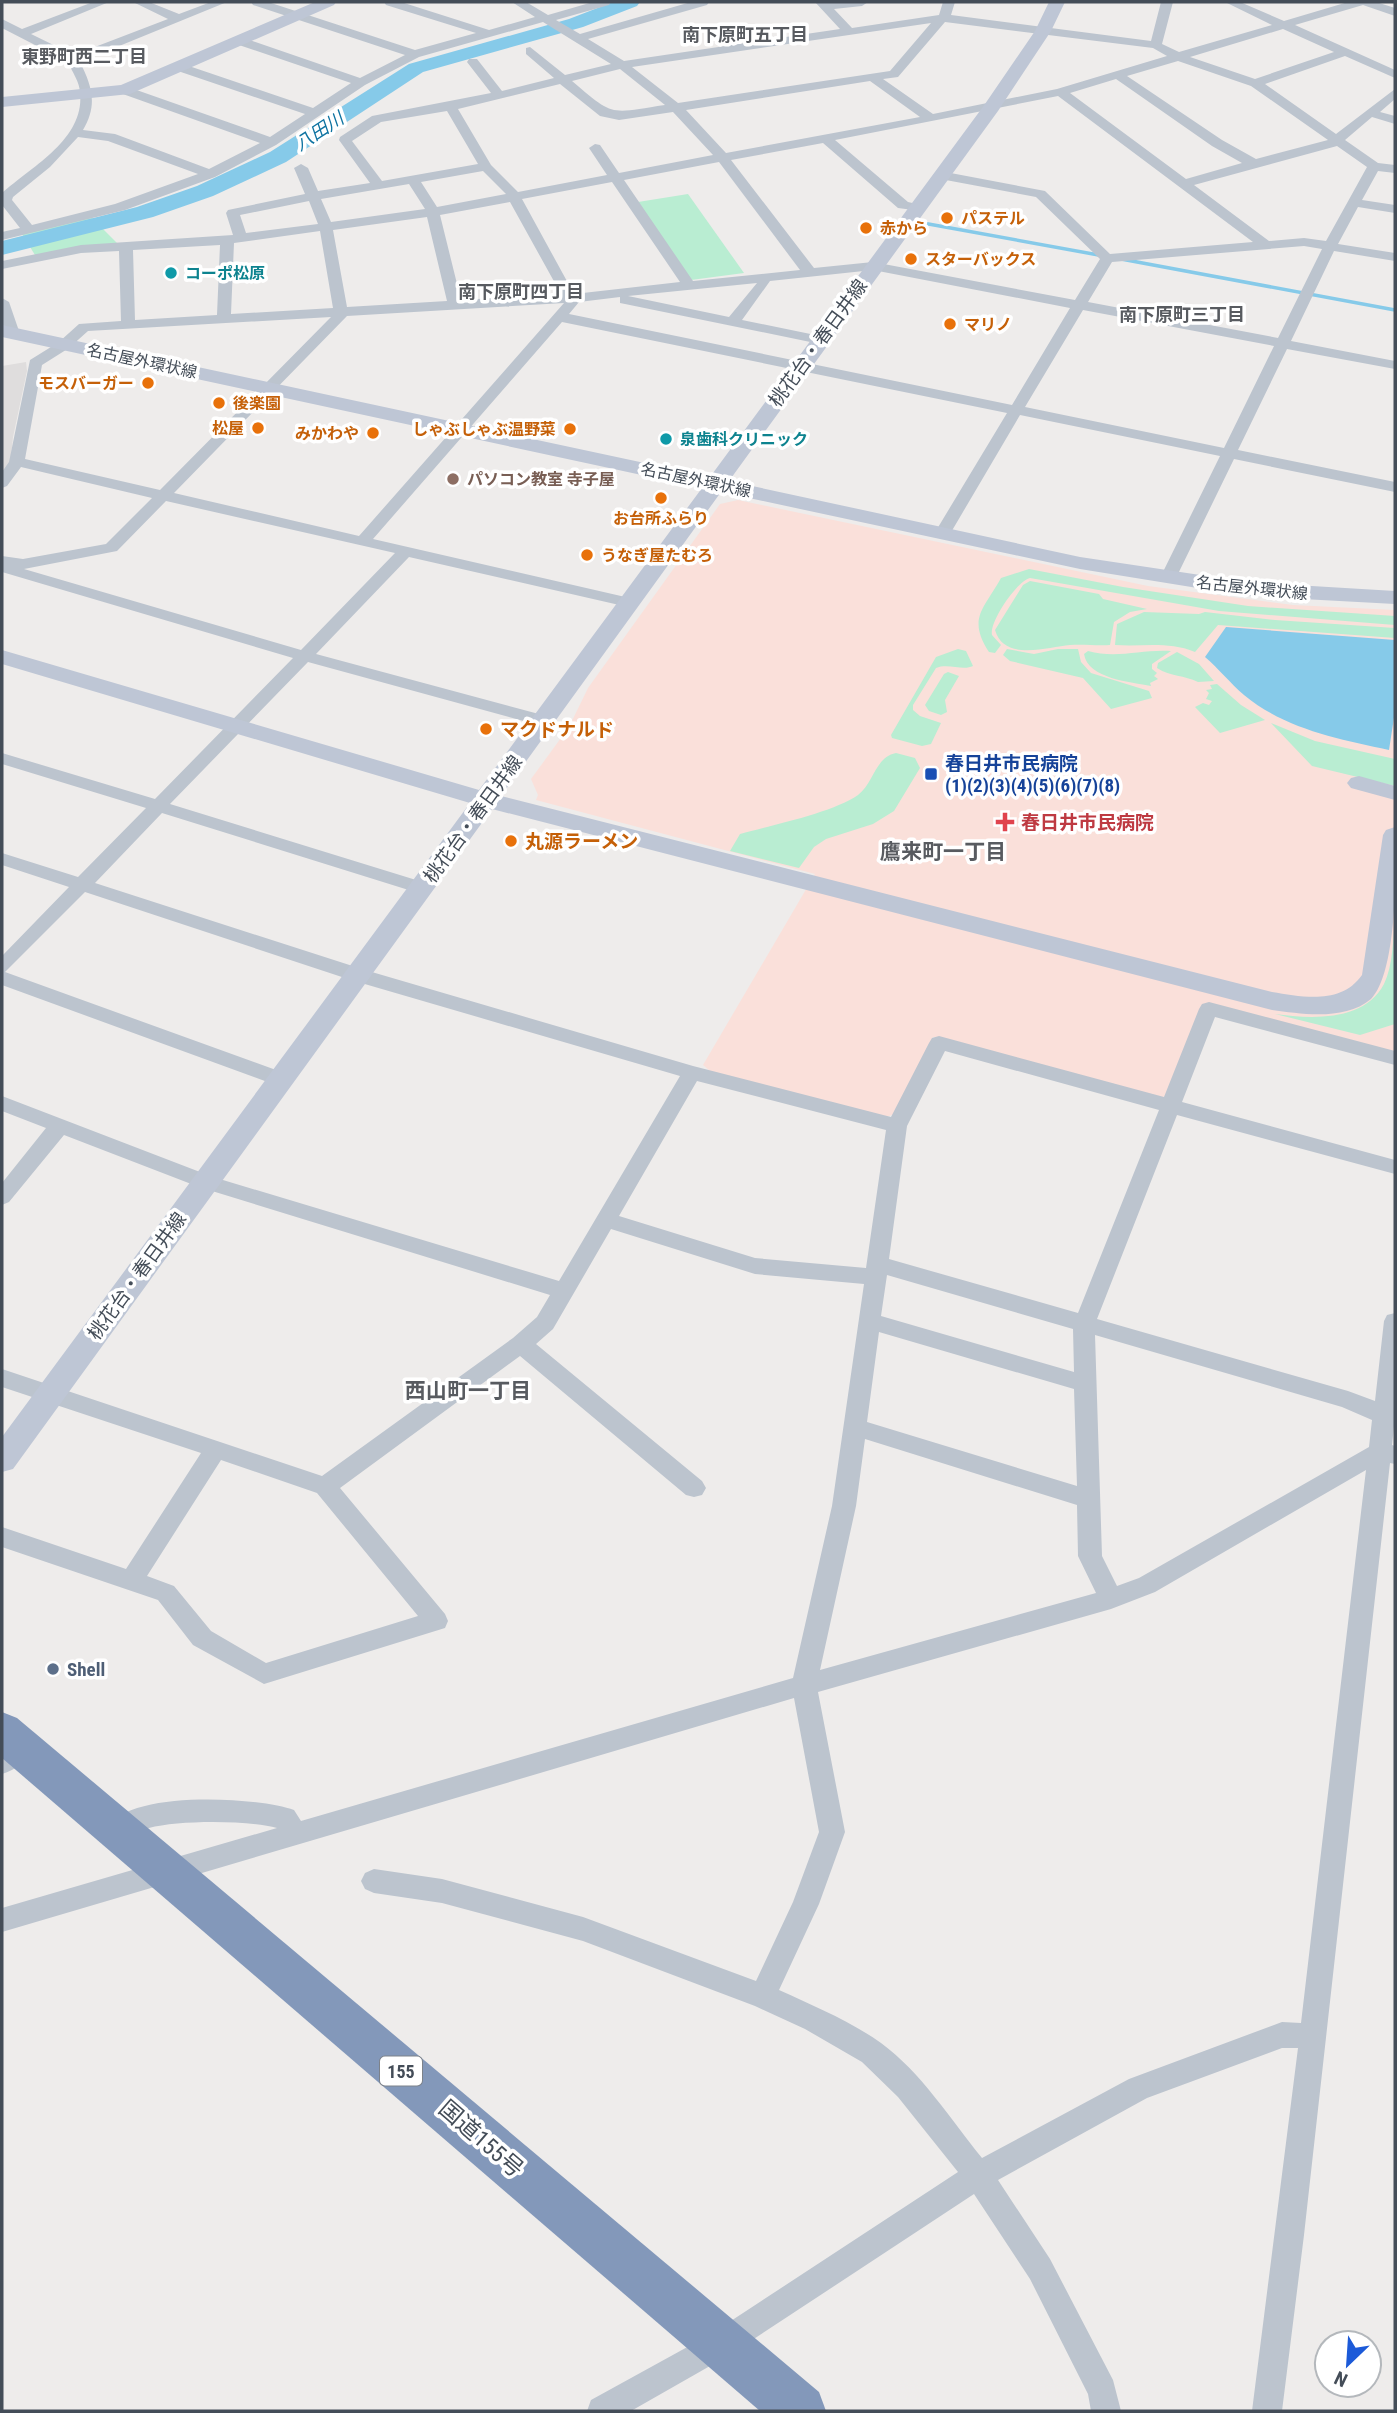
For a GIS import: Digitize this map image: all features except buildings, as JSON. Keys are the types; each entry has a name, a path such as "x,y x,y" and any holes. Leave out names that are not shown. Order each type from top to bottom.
{"highway":[{"name":"国道155号","path":"9,1747 119,1830 800,2411"}],"street":[{"path":"22,33 83,4 103,2"},
{"path":"139,2 177,19"},
{"path":"73,60 221,2"},
{"path":"257,2 415,54"},
{"path":"2,102 124,90 328,2"},
{"path":"390,2 487,33"},
{"path":"519,2 622,65 678,108 723,158 811,274"},
{"path":"2,236 60,224 120,207 210,174 271,142 361,82 415,54 605,2"},
{"path":"576,35 703,2"},
{"path":"823,4 862,2"},
{"path":"530,51 600,112 610,115 678,108 894,74 942,18 949,2 938,2"},
{"name":"桃花台・春日井線","path":"2,1460 487,800 873,266 992,107 1043,31 1057,2"},
{"path":"1156,45 1167,2"},
{"path":"1231,2 1395,74"},
{"path":"2,265 78,246 126,248 233,238 433,212 992,107 1060,92 1360,2"},
{"path":"1367,2 1395,12"},
{"path":"823,4 849,32"},
{"path":"378,185 345,140 377,119 451,107 622,65 942,18 1156,45 1176,56 1255,83 1374,166 1395,169"},
{"path":"2,23 73,60 87,94 84,114 75,133 55,155 7,195 5,200 29,230"},
{"path":"240,41 361,82"},
{"path":"1255,83 1346,52"},
{"path":"473,62 499,95"},
{"path":"179,67 315,113"},
{"path":"1116,75 1217,143 1254,164"},
{"path":"872,77 930,118"},
{"path":"124,90 271,142"},
{"path":"1060,92 1266,245"},
{"path":"1184,184 1329,146 1395,93"},
{"path":"363,541 572,302 514,198 486,167 451,107"},
{"path":"1371,113 1395,120"},
{"path":"75,133 110,137 210,174"},
{"path":"826,139 903,205 916,208"},
{"path":"595,148 690,287"},
{"path":"1168,578 1330,246 1374,166"},
{"path":"224,319 233,238 233,213 314,196 486,167"},
{"path":"300,168 326,226 341,312"},
{"path":"940,175 1040,194 1107,258 1304,242 1395,257"},
{"path":"413,179 433,212 455,305"},
{"path":"1353,202 1395,209"},
{"path":"60,224 78,246"},
{"path":"126,248 128,325"},
{"path":"942,534 1107,258"},
{"path":"2,483 17,462 35,363 64,345 84,327 572,298 873,266 1395,365"},
{"path":"733,322 764,284 762,279"},
{"path":"614,294 620,299 820,340"},
{"path":"2,302 7,332"},
{"path":"2,561 23,564 111,548 341,312"},
{"path":"560,317 1395,487"},
{"name":"名古屋外環状線","path":"7,332 1080,563 1247,589 1395,598"},
{"path":"17,462 628,602"},
{"path":"2,967 405,552"},
{"path":"2,567 304,656 544,721"},
{"path":"2,657 487,800 1192,982 1272,1001 1310,1006 1336,1003 1361,994 1375,976 1395,835"},
{"path":"2,758 422,888"},
{"path":"1359,783 1395,793"},
{"path":"2,859 358,975 692,1073 897,1126"},
{"path":"2,978 280,1079"},
{"path":"1111,1599 1090,1556 1084,1325 1209,1009 1395,1058"},
{"path":"763,1996 806,1904 832,1832 804,1685 844,1506 897,1126 939,1043 1395,1167"},
{"path":"326,1486 522,1344 545,1323 692,1073"},
{"path":"2,1102 206,1182 564,1292"},
{"path":"2,1197 60,1125"},
{"path":"606,1220 755,1266 877,1270 1348,1400 1384,1415"},
{"path":"871,1321 1087,1384"},
{"path":"1267,2411 1387,1454 1384,1415 1395,1321"},
{"path":"522,1344 694,1488"},
{"path":"2,1378 326,1486 436,1620 264,1674 202,1638 166,1593 2,1537"},
{"path":"855,1427 1088,1499"},
{"path":"131,1581 215,1450"},
{"path":"2,1920 804,1685 1111,1599 1147,1586 1387,1454"},
{"path":"119,1830 132,1821 162,1813 272,1815 285,1818 295,1835"},
{"path":"374,1881 442,1891 583,1929 763,1996 815,2020 872,2053 908,2088 978,2175 1040,2269 1102,2391 1105,2411"},
{"path":"603,2411 721,2344 978,2175 1139,2088 1282,2035 1313,2036"}],"shaded area":[{"path":"26,362 27,371 13,437 10,467 2,476 2,366"},
{"name":"春日井市民病院","path":"738,500 1148,586 1293,605 1395,610 1395,1054 1204,1005 1168,1095 1160,1098 933,1037 895,1114 886,1117 710,1071 703,1065 815,874 536,800 538,795 531,779 569,727 588,688 720,504"}],"green space":[{"path":"688,194 744,273 691,280 638,202"},
{"path":"91,217 119,245 35,255 22,234"},
{"path":"1029,569 1248,606 1395,616 1395,625 1219,611 1030,578 1018,586 999,612 992,635 1001,645 995,653 989,652 979,630 980,614 1001,578"},
{"path":"1030,581 1099,594 1103,599 1147,609 1130,612 1114,622 1110,645 1017,649 1000,640 995,630 1023,585"},
{"path":"1144,612 1205,612 1395,628 1395,638 1218,625 1195,652 1165,645 1115,645 1117,624"},
{"path":"958,649 966,651 973,666 936,668 913,705 913,710 920,716 941,723 931,744 922,746 892,738 891,735 936,657"},
{"path":"1007,649 1034,654 1058,649 1078,649 1081,662 1091,673 1149,691 1152,698 1111,709 1083,678 1010,661 1003,655"},
{"path":"1088,651 1119,654 1171,651 1152,664 1152,669 1157,673 1154,676 1158,679 1150,683 1151,686 1122,681 1093,669 1084,654"},
{"path":"1177,652 1199,664 1214,681 1198,682 1157,668 1158,663"},
{"path":"948,672 959,676 945,700 947,712 941,715 929,711 925,705 944,674"},
{"path":"1217,684 1241,705 1265,720 1220,733 1195,707 1203,703 1209,705 1212,701 1206,699 1209,693 1206,690 1212,689 1210,685"},
{"path":"1271,723 1315,741 1395,759 1395,786 1312,766"},
{"path":"896,753 915,758 920,768 894,811 873,824 826,839 814,847 799,868 730,851 740,834 818,813 858,795 883,760"},
{"path":"1395,919 1395,1024 1360,1035 1275,1014 1320,1017 1350,1012 1364,1005 1384,984 1392,952"}],"water":[{"path":"1226,627 1395,640 1395,711 1389,750 1332,737 1294,724 1260,707 1244,695 1205,657"}],"waterway":[{"name":"八田川","path":"2,248 145,212 205,191 278,157 416,68 576,23 630,2"},
{"path":"923,223 1104,256"},
{"path":"1121,259 1395,310"}],"place":[{"name":"パステル","path":"947,218"},
{"name":"赤から","path":"866,228"},
{"name":"スターバックス","path":"911,259"},
{"name":"コーポ松原","path":"171,273"},
{"name":"マリノ","path":"950,324"},
{"name":"モスバーガー","path":"148,383"},
{"name":"後楽園","path":"219,403"},
{"name":"松屋","path":"258,428"},
{"name":"しゃぶしゃぶ温野菜","path":"570,429"},
{"name":"みかわや","path":"373,433"},
{"name":"泉歯科クリニック","path":"666,439"},
{"name":"パソコン教室 寺子屋","path":"453,479"},
{"name":"お台所ふらり","path":"661,498"},
{"name":"うなぎ屋たむろ","path":"587,555"},
{"name":"マクドナルド","path":"486,729"},
{"name":"春日井市民病院 (1)(2)(3)(4)(5)(6)(7)(8)","path":"931,774"},
{"name":"春日井市民病院","path":"1005,822"},
{"name":"丸源ラーメン","path":"511,841"},
{"name":"Shell","path":"53,1669"}],"district":[{"name":"南下原町五丁目","path":"745,34"},
{"name":"東野町西二丁目","path":"84,56"},
{"name":"南下原町四丁目","path":"521,291"},
{"name":"南下原町三丁目","path":"1182,314"},
{"name":"鷹来町一丁目","path":"943,852"},
{"name":"西山町一丁目","path":"468,1391"}]}
